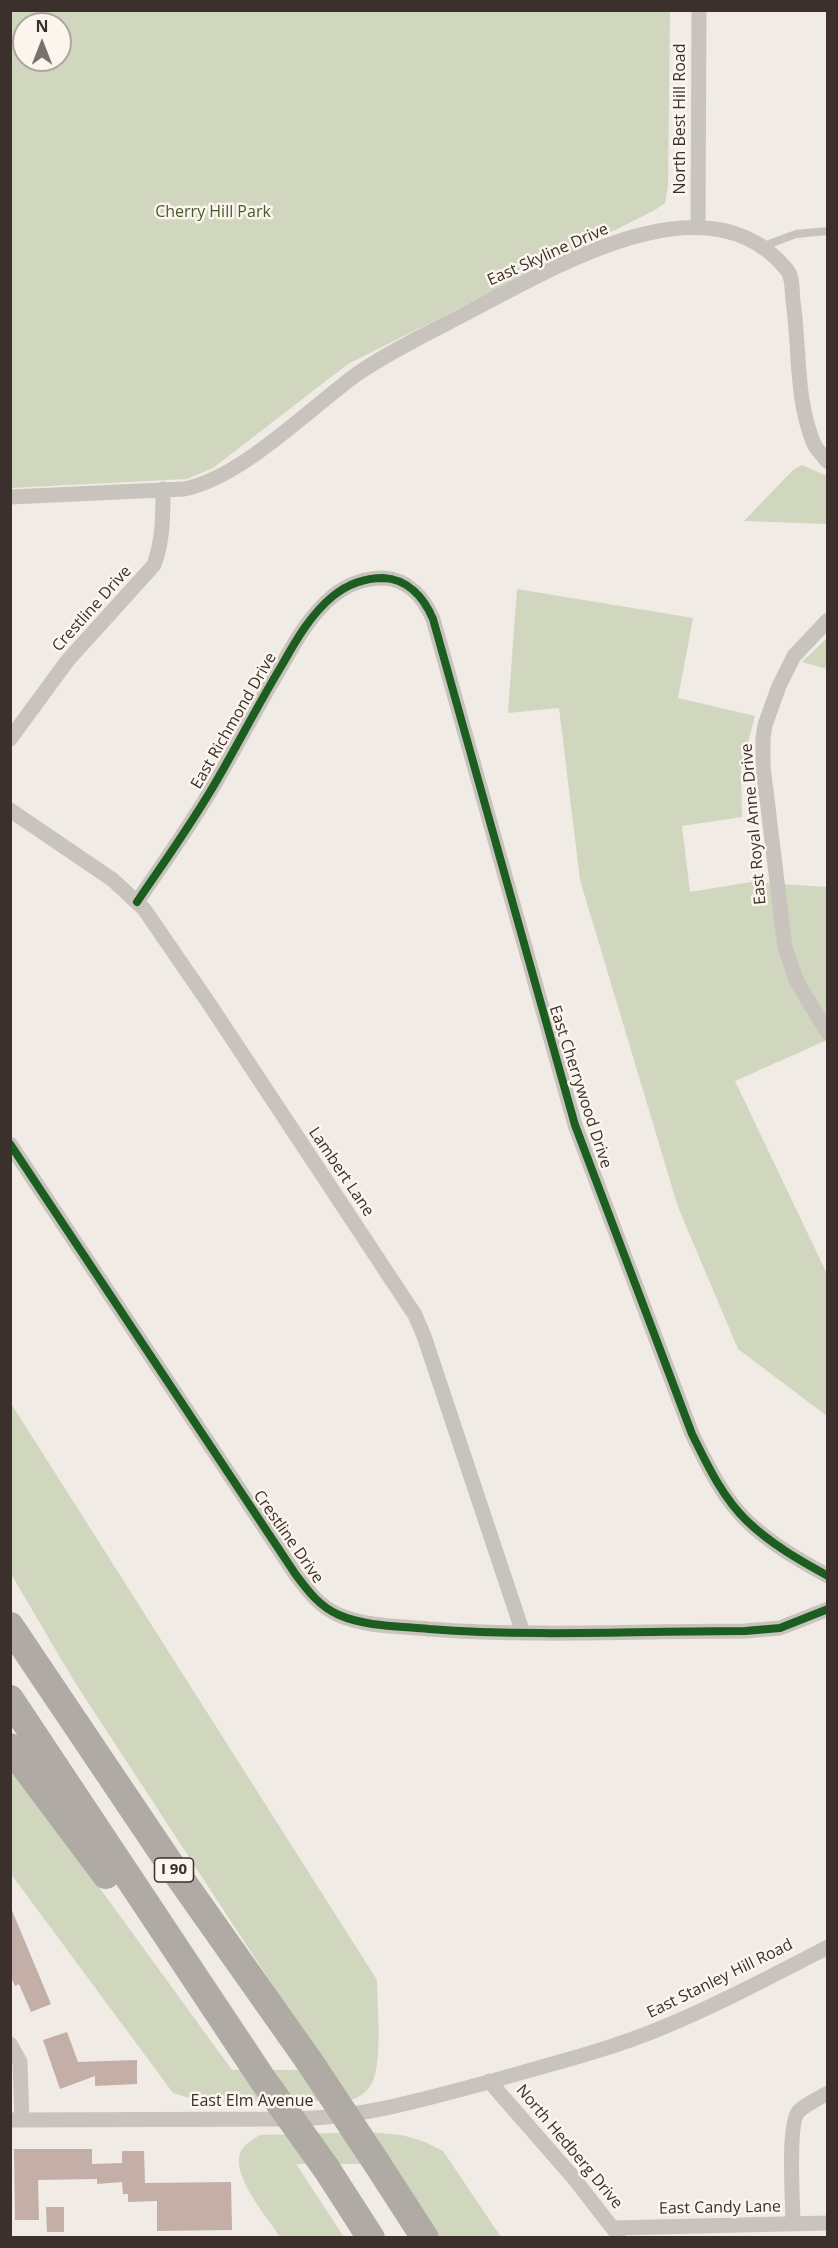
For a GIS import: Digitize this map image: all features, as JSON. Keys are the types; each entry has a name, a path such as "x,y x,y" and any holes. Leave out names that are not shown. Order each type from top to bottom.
{"highway":[{"path":"10,1615 44,1676"},
{"name":"I 90","path":"10,1626 168,1861 309,2061 425,2238"},
{"name":"I 90","path":"10,1699 371,2238"},
{"name":"I 90","path":"10,1747 155,1940 229,2027"}],"street":[{"name":"North Best Hill Road","path":"698,228 699,10"},
{"name":"East Skyline Drive","path":"10,497 195,487 226,472 257,452 358,373 425,335 573,260 630,238 656,231 682,228 710,229 743,236 769,251 789,272 796,320 802,399 814,446 828,462"},
{"name":"Crestline Drive","path":"10,739 68,660 154,565 160,548 163,527 164,489"},
{"name":"East Richmond Drive","path":"137,902 216,782 267,689 307,625 335,594 354,583 376,578"},
{"name":"East Cherrywood Drive","path":"376,578 398,581 410,587 420,596 433,619 575,1125 692,1434 713,1476 746,1520 791,1556 828,1576"},
{"name":"East Royal Anne Drive","path":"828,620 794,656 779,686 763,738 763,766 785,948 797,982 828,1033"},
{"name":"Lambert Lane","path":"10,810 113,880 137,902 210,1005 415,1315 428,1347 523,1633"},
{"name":"Crestline Drive","path":"10,1144 309,1593 336,1614 355,1621 450,1630 523,1633 768,1629 780,1628 828,1609"},
{"name":"East Stanley Hill Road","path":"489,2081 657,2030 726,2000 828,1947"},
{"path":"10,2044 20,2062 16,2120"},
{"name":"East Elm Avenue","path":"16,2120 337,2117 398,2107 489,2081"},
{"name":"North Hedberg Drive","path":"489,2081 572,2176 617,2233"},
{"path":"793,2224 792,2139 795,2118 799,2111 828,2093"},
{"name":"East Candy Lane","path":"617,2233 828,2223"}],"lane":[{"path":"761,247 796,234 828,231"}],"green space":[{"name":"Cherry Hill Park","path":"10,11 670,11 668,186 665,203 348,364 213,468 187,479 11,488"},
{"path":"802,465 827,476 827,524 744,521 793,470"},
{"path":"517,589 693,618 678,698 755,716 741,769 742,817 682,826 690,892 751,882 827,887 827,1040 735,1081 827,1274 827,1416 738,1349 678,1207 580,880 559,708 508,713"},
{"path":"827,638 827,669 802,662"},
{"path":"10,1402 377,1980 379,2037 377,2067 369,2088 349,2101 199,2101 173,2093 11,1874 11,1766 232,2070 328,2070 74,1681 11,1574"},
{"path":"368,2132 402,2135 425,2142 443,2151 501,2237 440,2237 391,2164 296,2164 344,2237 280,2237 252,2197 241,2174 239,2163 243,2148 260,2135"}],"building":[{"path":"11,1908 51,2004 31,2012 19,1984 15,1986 10,1975"},
{"path":"67,2032 78,2062 137,2060 137,2084 95,2086 95,2076 60,2089 43,2040"},
{"path":"14,2149 92,2149 92,2164 122,2163 122,2151 144,2151 145,2183 231,2182 232,2230 157,2231 157,2201 128,2202 128,2194 123,2194 122,2182 97,2184 97,2179 38,2180 39,2220 15,2220"},
{"path":"46,2207 64,2207 64,2232 47,2232"}],"cycle path":[{"path":"137,902 198,811 293,646 318,611 345,588 370,579 392,579 414,591 425,604 433,619 575,1125 692,1434 709,1468 738,1512 776,1544 828,1576"},
{"path":"10,1144 296,1575 315,1598 332,1612 361,1622 395,1626 508,1633 587,1633 745,1631 780,1628 828,1609"}]}
